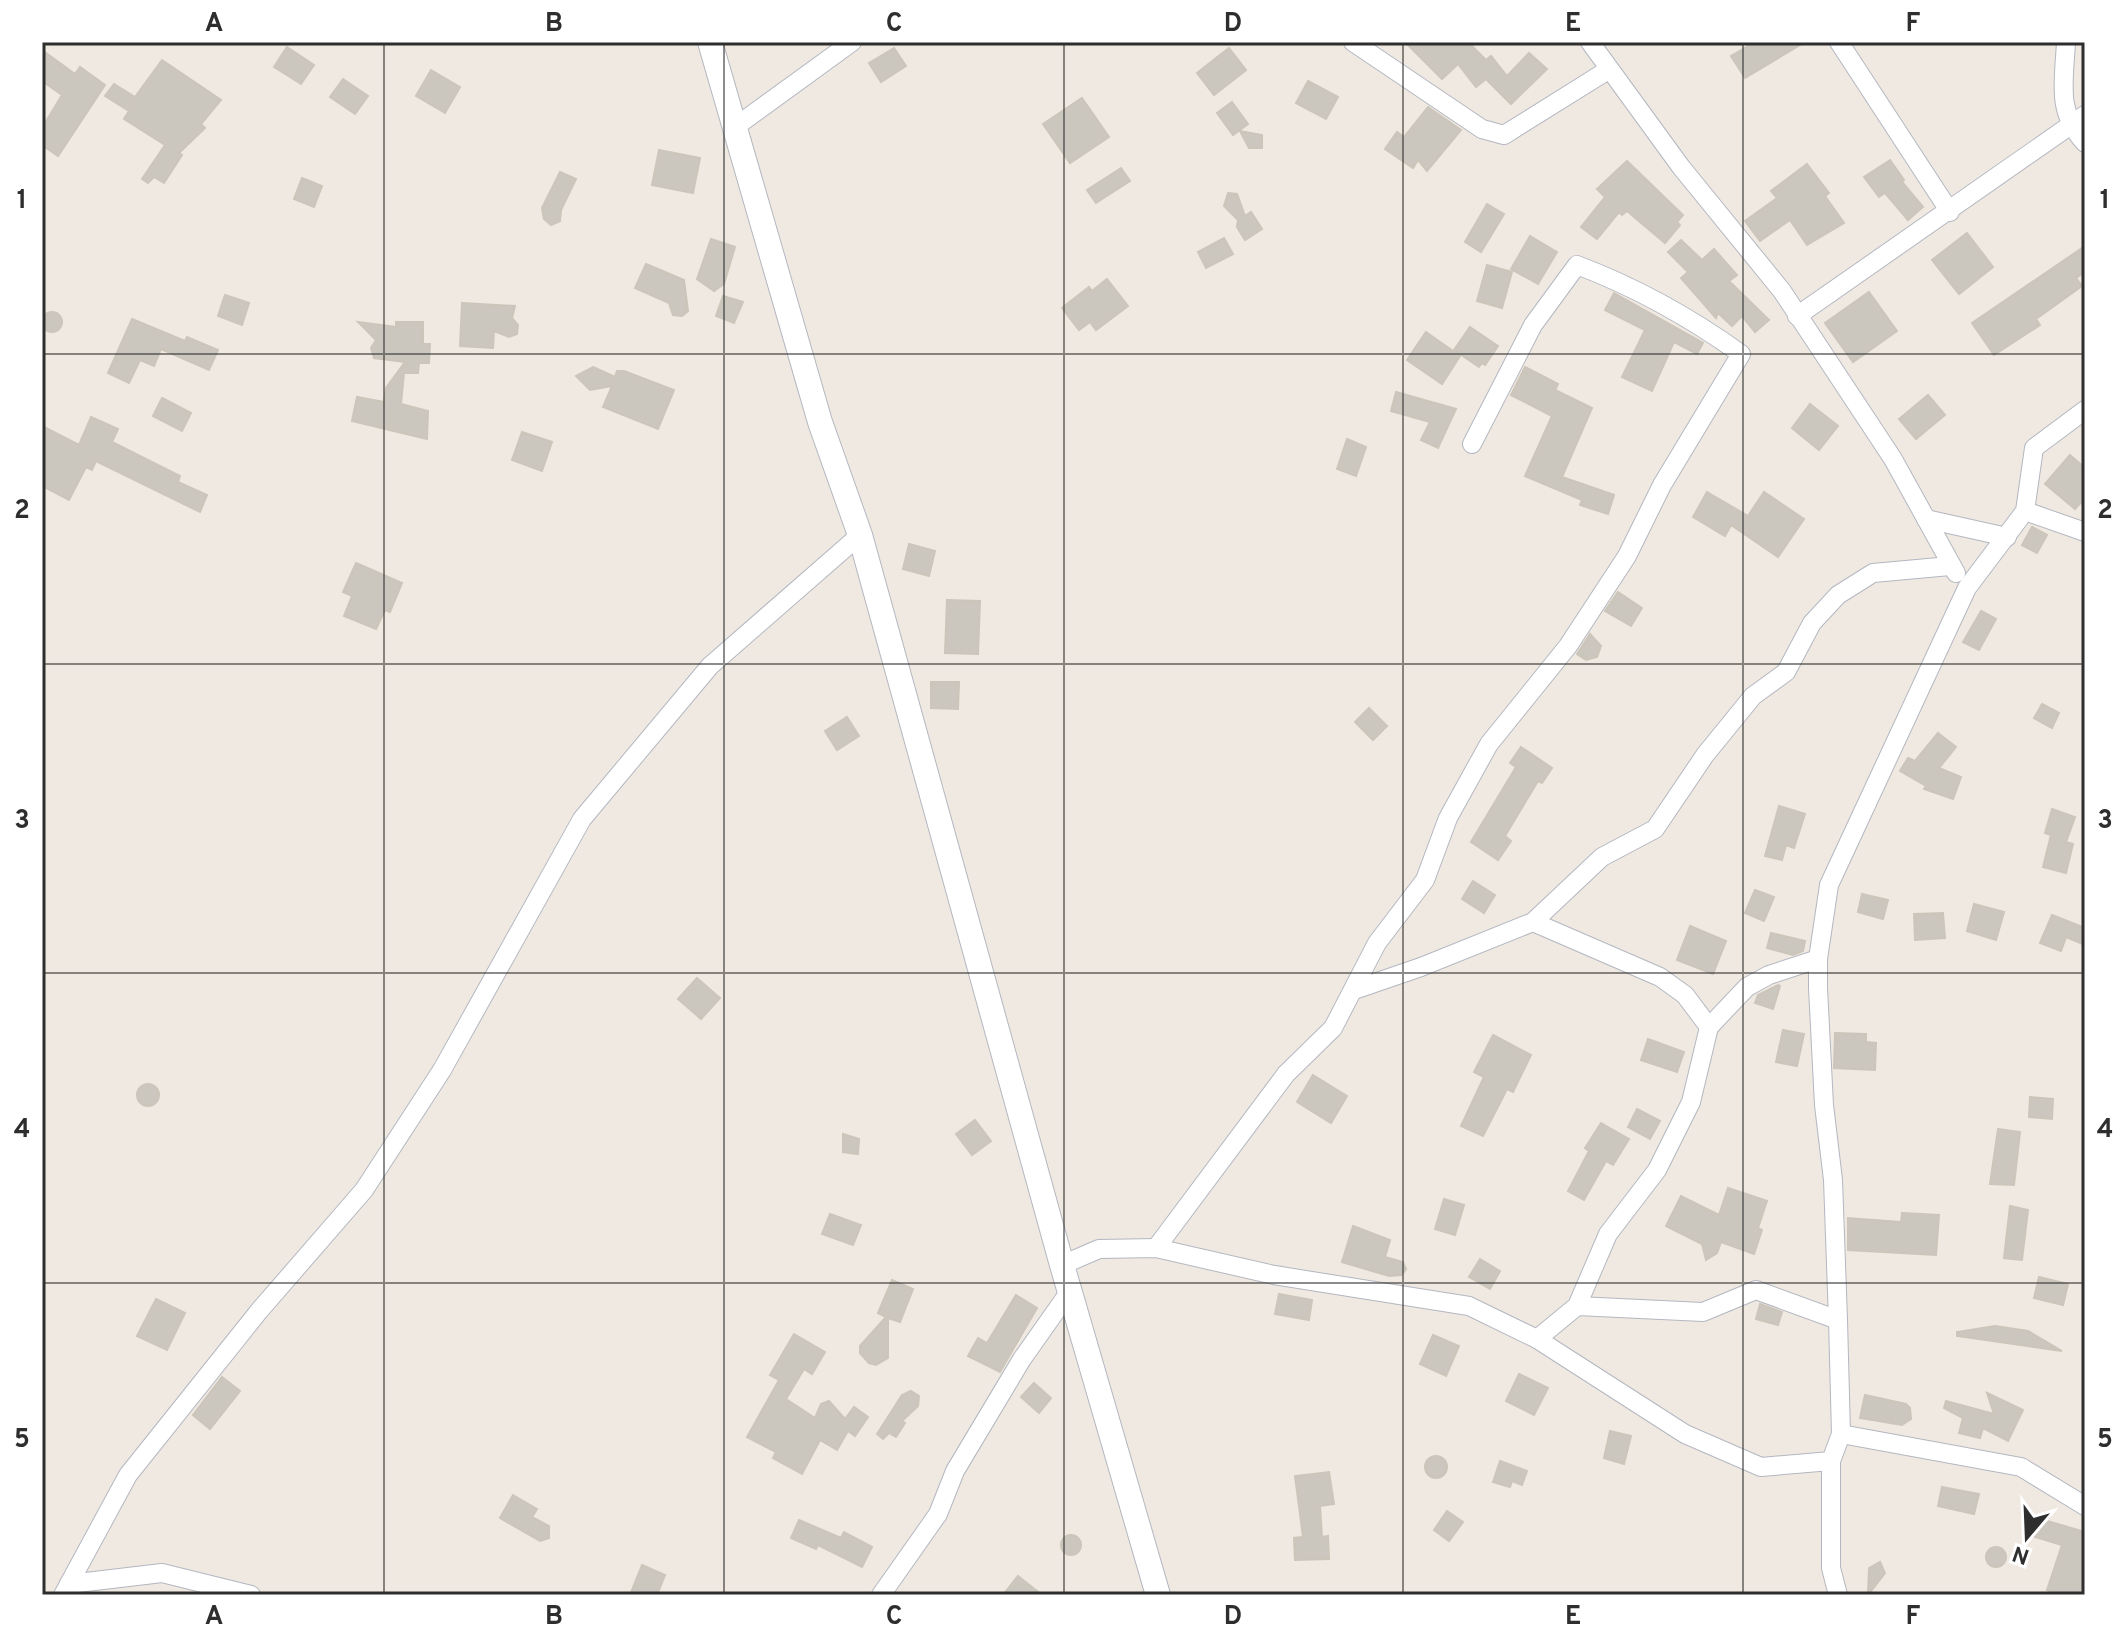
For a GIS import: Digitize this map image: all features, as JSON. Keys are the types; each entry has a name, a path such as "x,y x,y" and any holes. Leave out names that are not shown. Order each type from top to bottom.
{"main road":[{"path":"710,42 817,414 860,535 1062,1265 1158,1595"}],"street":[{"path":"735,127 852,42"},
{"path":"1353,42 1482,129 1504,135 1608,70"},
{"path":"1590,42 1608,70 1782,291 1893,459 1950,566 1967,588"},
{"path":"1839,42 1950,212"},
{"path":"2066,42 2063,100 2077,120 2085,143"},
{"path":"1797,316 1950,212 2077,120"},
{"path":"1156,1248 1286,1074 1333,1028 1357,989 1377,943 1425,880 1448,818 1489,744 1568,646 1627,556 1662,485 1741,354 1693,322 1614,279 1577,265 1533,325 1472,444"},
{"path":"1838,1595 1831,1568 1831,1461 1841,1434 1838,1320 1818,959 1829,885 1967,588 2025,511 2034,448 2085,410"},
{"path":"2025,511 2085,532"},
{"path":"1926,519 2007,537"},
{"path":"66,1590 128,1475 259,1311 364,1190 442,1070 582,819 710,666 860,535"},
{"path":"1357,989 1533,922 1602,857 1655,829 1705,755 1753,696 1786,672 1812,623 1838,595 1873,573 1950,566"},
{"path":"1533,922 1660,977 1685,995 1709,1027"},
{"path":"1537,1339 1577,1306 1608,1234 1657,1170 1691,1102 1709,1027 1747,987 1769,975 1818,959"},
{"path":"1062,1265 1099,1249 1156,1248 1274,1275 1469,1306 1537,1339 1685,1434 1761,1467 1831,1461"},
{"path":"1577,1306 1703,1312 1756,1290 1838,1320"},
{"path":"881,1595 938,1514 955,1471 1015,1371 1070,1291"},
{"path":"1841,1434 2021,1467 2085,1506"},
{"path":"66,1590 162,1573 251,1595"}],"building":[{"path":"1405,42 1468,42 1486,60 1491,56 1507,76 1529,53 1547,69 1511,104 1486,79 1476,87 1458,64 1442,79"},
{"path":"1755,42 1805,42 1745,78 1731,56"},
{"path":"287,47 314,65 301,84 274,67"},
{"path":"894,48 906,66 881,82 869,63"},
{"path":"1229,48 1246,70 1214,95 1197,73"},
{"path":"42,50 75,74 80,67 105,85 58,156 42,145 42,128 62,95 42,81"},
{"path":"162,60 221,100 201,124 205,128 179,153 182,155 164,183 154,177 148,183 142,179 165,145 124,119 129,111 105,96 114,84 135,97"},
{"path":"431,70 460,87 445,113 416,96"},
{"path":"343,79 368,96 355,114 330,97"},
{"path":"1308,81 1338,97 1326,119 1296,103"},
{"path":"1082,98 1109,137 1070,163 1043,124"},
{"path":"1232,102 1248,124 1233,135 1217,113"},
{"path":"1428,107 1461,130 1427,171 1418,160 1413,168 1385,149 1397,132 1404,137"},
{"path":"1240,131 1262,135 1262,148 1249,148"},
{"path":"659,150 700,158 693,193 652,185"},
{"path":"1890,160 1904,180 1902,182 1923,207 1908,220 1885,193 1879,197 1864,177"},
{"path":"1627,161 1683,215 1677,222 1680,225 1665,243 1627,211 1622,215 1619,212 1597,239 1581,227 1605,197 1597,189"},
{"path":"1807,164 1829,193 1825,196 1844,223 1807,245 1790,220 1760,241 1745,221 1777,198 1771,191"},
{"path":"1121,168 1130,181 1096,203 1087,190"},
{"path":"560,172 576,179 561,210 560,221 551,225 544,219 542,208"},
{"path":"302,178 322,186 314,207 294,199"},
{"path":"1228,193 1237,194 1245,216 1251,212 1262,229 1245,240 1237,227 1238,220 1224,206"},
{"path":"1487,204 1504,214 1481,252 1465,242"},
{"path":"1967,233 1993,267 1959,294 1932,260"},
{"path":"1530,236 1557,252 1538,284 1511,269"},
{"path":"1224,238 1233,254 1206,268 1198,252"},
{"path":"711,239 735,247 724,284 714,291 697,279"},
{"path":"1681,240 1702,260 1714,249 1737,275 1729,281 1769,320 1755,332 1742,316 1732,326 1718,313 1716,318 1681,278 1688,272 1668,252"},
{"path":"2085,246 2085,272 2076,278 2082,286 2036,319 2040,325 1994,355 1972,323"},
{"path":"646,264 684,280 688,311 682,316 673,315 669,303 635,288"},
{"path":"1487,265 1512,272 1502,308 1477,301"},
{"path":"1107,279 1128,306 1096,330 1090,322 1079,330 1062,308 1089,287 1092,291"},
{"path":"1869,292 1897,331 1853,362 1825,323"},
{"path":"1614,293 1703,343 1697,354 1674,342 1652,391 1622,377 1645,330 1605,310"},
{"path":"225,295 249,303 242,325 218,316"},
{"path":"723,296 743,302 734,323 716,316"},
{"path":"462,303 515,306 512,318 518,325 517,334 509,337 494,331 493,348 460,346"},
{"path":"52,312 59,315 62,322 59,329 52,332 45,329 42,322 45,315"},
{"path":"132,319 185,341 187,337 218,350 209,370 161,349 154,366 140,360 129,383 108,373"},
{"path":"358,322 396,327 396,322 423,322 423,344 430,344 429,363 419,363 418,373 404,373 401,404 428,411 427,439 352,421 357,397 384,402 386,388 405,362 374,358 371,348 376,340"},
{"path":"1470,327 1498,346 1485,365 1482,363 1479,367 1454,350"},
{"path":"1426,332 1460,356 1442,384 1407,360"},
{"path":"593,367 615,377 617,371 624,371 674,390 658,429 603,407 612,386 590,390 576,376"},
{"path":"1525,367 1558,384 1555,390 1592,408 1562,477 1614,495 1608,514 1580,505 1582,500 1525,476 1552,416 1511,395"},
{"path":"1396,392 1456,409 1438,448 1421,440 1430,422 1391,411"},
{"path":"1928,395 1945,415 1916,439 1899,419"},
{"path":"162,398 191,413 182,431 153,416"},
{"path":"1810,404 1838,426 1819,450 1792,428"},
{"path":"91,417 118,429 112,442 180,476 178,482 207,495 200,512 96,461 92,470 86,467 69,500 42,486 42,426 79,445"},
{"path":"522,432 552,442 542,471 512,460"},
{"path":"1347,439 1366,447 1356,476 1337,469"},
{"path":"2070,455 2085,468 2085,498 2075,509 2045,484"},
{"path":"1707,492 1748,516 1764,492 1804,519 1778,557 1731,525 1725,536 1693,517"},
{"path":"2032,527 2047,535 2037,553 2022,545"},
{"path":"909,544 935,551 929,576 903,569"},
{"path":"356,563 402,583 390,612 385,610 376,629 344,616 352,596 343,592"},
{"path":"1618,592 1642,608 1631,626 1605,611"},
{"path":"947,600 980,601 978,654 945,653"},
{"path":"1981,611 1996,619 1979,650 1963,642"},
{"path":"1590,634 1601,646 1597,657 1586,660 1577,654"},
{"path":"931,682 959,682 958,709 931,708"},
{"path":"2042,704 2059,713 2052,728 2034,718"},
{"path":"1369,708 1387,726 1373,740 1355,722"},
{"path":"847,717 859,736 837,750 825,731"},
{"path":"1938,733 1956,747 1939,768 1961,777 1953,799 1924,789 1926,786 1900,771 1908,758 1915,761"},
{"path":"1521,747 1552,768 1542,783 1538,781 1505,836 1511,841 1498,860 1471,842 1516,767 1510,763"},
{"path":"1779,806 1805,814 1794,848 1786,845 1782,860 1765,856"},
{"path":"2052,809 2075,817 2066,842 2073,844 2066,873 2043,867 2051,835 2045,833"},
{"path":"1473,881 1495,895 1484,913 1462,899"},
{"path":"1755,890 1774,897 1764,921 1745,913"},
{"path":"1862,894 1888,900 1883,919 1858,912"},
{"path":"1974,904 2004,912 1996,940 1967,931"},
{"path":"1943,913 1945,938 1915,940 1914,914"},
{"path":"2052,915 2085,928 2085,945 2066,937 2061,951 2040,943"},
{"path":"1690,926 1726,941 1713,974 1677,960"},
{"path":"1771,933 1805,941 1803,951 1793,955 1767,948"},
{"path":"697,978 720,998 701,1019 678,999"},
{"path":"1778,985 1773,1009 1755,1003 1758,995"},
{"path":"1783,1030 1804,1034 1797,1066 1776,1062"},
{"path":"1835,1033 1866,1034 1866,1042 1876,1043 1875,1070 1834,1068"},
{"path":"1493,1035 1531,1055 1513,1092 1507,1089 1483,1136 1461,1126 1484,1077 1474,1072"},
{"path":"1648,1039 1684,1052 1677,1072 1641,1060"},
{"path":"1313,1075 1347,1096 1331,1123 1297,1102"},
{"path":"148,1084 156,1087 159,1095 156,1103 148,1106 140,1103 137,1095 140,1087"},
{"path":"2030,1097 2053,1099 2052,1119 2029,1117"},
{"path":"1637,1109 1660,1121 1650,1139 1628,1127"},
{"path":"975,1120 991,1141 972,1155 956,1134"},
{"path":"1601,1123 1629,1139 1613,1165 1606,1161 1584,1200 1568,1191 1589,1151 1585,1148"},
{"path":"1998,1129 2020,1132 2014,1185 1990,1184"},
{"path":"843,1134 859,1139 858,1154 843,1152"},
{"path":"1728,1188 1767,1201 1758,1228 1762,1230 1754,1254 1721,1242 1717,1253 1706,1260 1702,1244 1666,1226 1681,1196 1719,1215"},
{"path":"1444,1199 1464,1205 1455,1235 1435,1229"},
{"path":"2010,1206 2028,1210 2022,1260 2004,1258"},
{"path":"1902,1213 1939,1215 1936,1255 1848,1250 1848,1218 1901,1222"},
{"path":"830,1214 861,1225 853,1245 822,1234"},
{"path":"1353,1226 1390,1240 1385,1257 1403,1262 1406,1269 1402,1275 1389,1276 1342,1262"},
{"path":"1480,1259 1500,1271 1490,1289 1469,1277"},
{"path":"2039,1277 2068,1284 2063,1305 2034,1298"},
{"path":"892,1280 913,1289 900,1322 888,1318 888,1358 876,1365 869,1363 860,1353 860,1346 886,1317 878,1313"},
{"path":"1279,1294 1312,1300 1309,1320 1275,1314"},
{"path":"1016,1295 1037,1308 1000,1372 968,1356 978,1338 987,1343"},
{"path":"156,1299 185,1313 167,1350 137,1336"},
{"path":"1760,1304 1782,1312 1778,1325 1756,1319"},
{"path":"1995,1326 2028,1331 2062,1351 1957,1336 1957,1332"},
{"path":"794,1334 825,1352 812,1374 804,1369 786,1399 815,1418 821,1404 829,1401 845,1419 854,1407 868,1417 855,1436 848,1431 837,1450 820,1440 802,1474 773,1458 776,1452 747,1437 779,1380 770,1375"},
{"path":"1433,1335 1459,1346 1446,1376 1420,1364"},
{"path":"1519,1374 1548,1388 1534,1415 1506,1401"},
{"path":"222,1377 240,1391 210,1429 193,1415"},
{"path":"1034,1383 1051,1398 1039,1413 1021,1397"},
{"path":"911,1391 919,1396 918,1406 902,1421 905,1423 896,1437 889,1433 883,1439 877,1434 902,1395"},
{"path":"1987,1393 2023,1410 2008,1441 1983,1428 1980,1438 1959,1433 1963,1418 1944,1408 1946,1401 1994,1414"},
{"path":"1865,1395 1906,1404 1910,1408 1911,1419 1902,1425 1860,1418"},
{"path":"1610,1431 1631,1436 1624,1464 1604,1458"},
{"path":"1436,1456 1444,1459 1447,1467 1444,1475 1436,1478 1428,1475 1425,1467 1428,1459"},
{"path":"1500,1461 1527,1471 1522,1485 1512,1481 1510,1487 1493,1482"},
{"path":"1329,1472 1334,1504 1320,1506 1322,1537 1328,1536 1329,1559 1295,1560 1294,1538 1303,1537 1295,1476"},
{"path":"1942,1487 1979,1494 1974,1514 1938,1506"},
{"path":"513,1495 537,1509 532,1517 549,1526 549,1538 540,1541 500,1518"},
{"path":"1447,1511 1463,1522 1449,1541 1434,1530"},
{"path":"2037,1518 2085,1532 2085,1595 2063,1595 2047,1590 2062,1545 2032,1536"},
{"path":"799,1520 841,1538 844,1532 872,1547 862,1567 818,1545 816,1549 791,1538"},
{"path":"1071,1535 1078,1538 1081,1545 1078,1552 1071,1555 1064,1552 1061,1545 1064,1538"},
{"path":"1996,1547 2003,1550 2006,1557 2003,1564 1996,1567 1989,1564 1986,1557 1989,1550"},
{"path":"1880,1562 1885,1573 1868,1595 1869,1568"},
{"path":"642,1565 665,1575 657,1595 630,1595"},
{"path":"1018,1576 1042,1595 1003,1595"}]}
